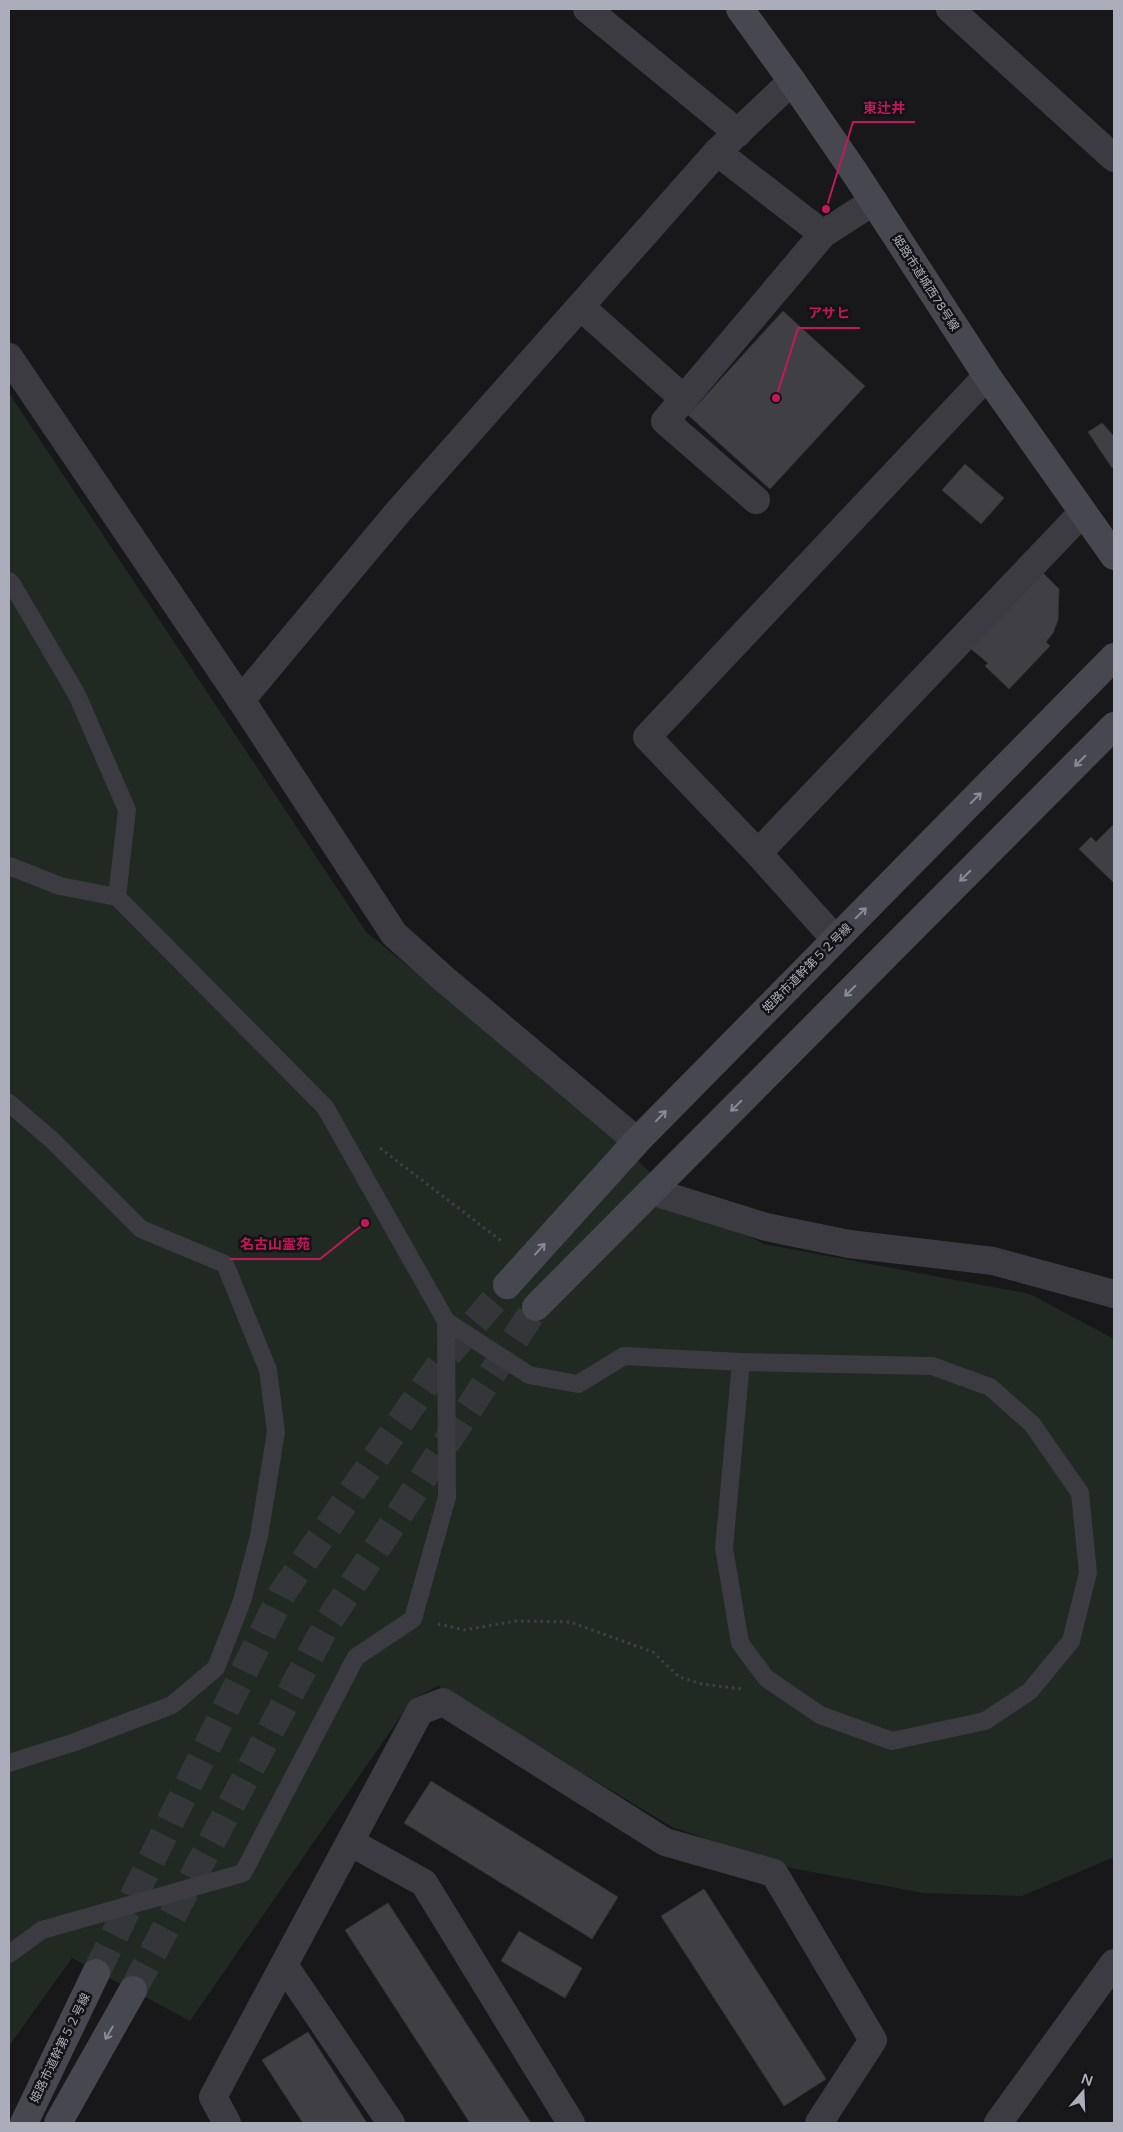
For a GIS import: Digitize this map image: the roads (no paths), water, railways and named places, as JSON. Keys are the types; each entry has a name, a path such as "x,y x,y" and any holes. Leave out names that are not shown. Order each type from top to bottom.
{"street":[{"path":"587,9 738,133"},
{"name":"姫路市道城西78号線","path":"740,9 874,201 987,376 1114,556"},
{"path":"950,9 1114,158"},
{"path":"241,700 398,512 580,307 718,152 792,81"},
{"path":"718,152 823,234"},
{"path":"756,500 665,421 823,234 874,201"},
{"path":"580,307 684,399"},
{"path":"9,357 241,700 394,934 637,1141"},
{"path":"835,939 758,853 647,738 987,376"},
{"path":"758,853 1083,512"},
{"name":"姫路市道幹第５２号線","path":"507,1285 637,1141 1114,657"},
{"path":"536,1307 1114,726"},
{"path":"651,1191 766,1227 849,1244 993,1261 1114,1294"},
{"path":"227,2123 213,2097 420,1711 443,1702 665,1842 774,1874 873,2040 819,2123"},
{"path":"350,1842 424,1883 571,2123"},
{"path":"998,2123 1114,1963"},
{"path":"284,1965 391,2123"},
{"name":"姫路市道幹第５２号線","path":"24,2123 96,1974"},
{"path":"58,2123 133,1990"}],"lane":[{"path":"9,581 77,695 127,810 117,897"},
{"path":"9,866 60,886 117,897 325,1107 446,1321 529,1375 578,1384 624,1356 741,1362 932,1366 990,1387 1032,1424 1080,1493 1088,1573 1071,1641 1030,1691 985,1721 892,1741 820,1715 766,1678 740,1643 724,1548 741,1362"},
{"path":"9,1103 53,1141 142,1229 225,1264 268,1370 276,1432 259,1536 242,1602 216,1668 172,1705 75,1742 9,1762"},
{"path":"9,1954 42,1930 243,1874 356,1657 413,1619 447,1496 446,1321"}],"tunnel":[{"path":"96,1973 283,1592 443,1360 507,1285"},
{"path":"133,1990 328,1622 536,1307"}],"place":[{"name":"東辻井","path":"826,209"},
{"name":"アサヒ","path":"776,398"},
{"name":"名古山霊苑","path":"365,1223"}]}
